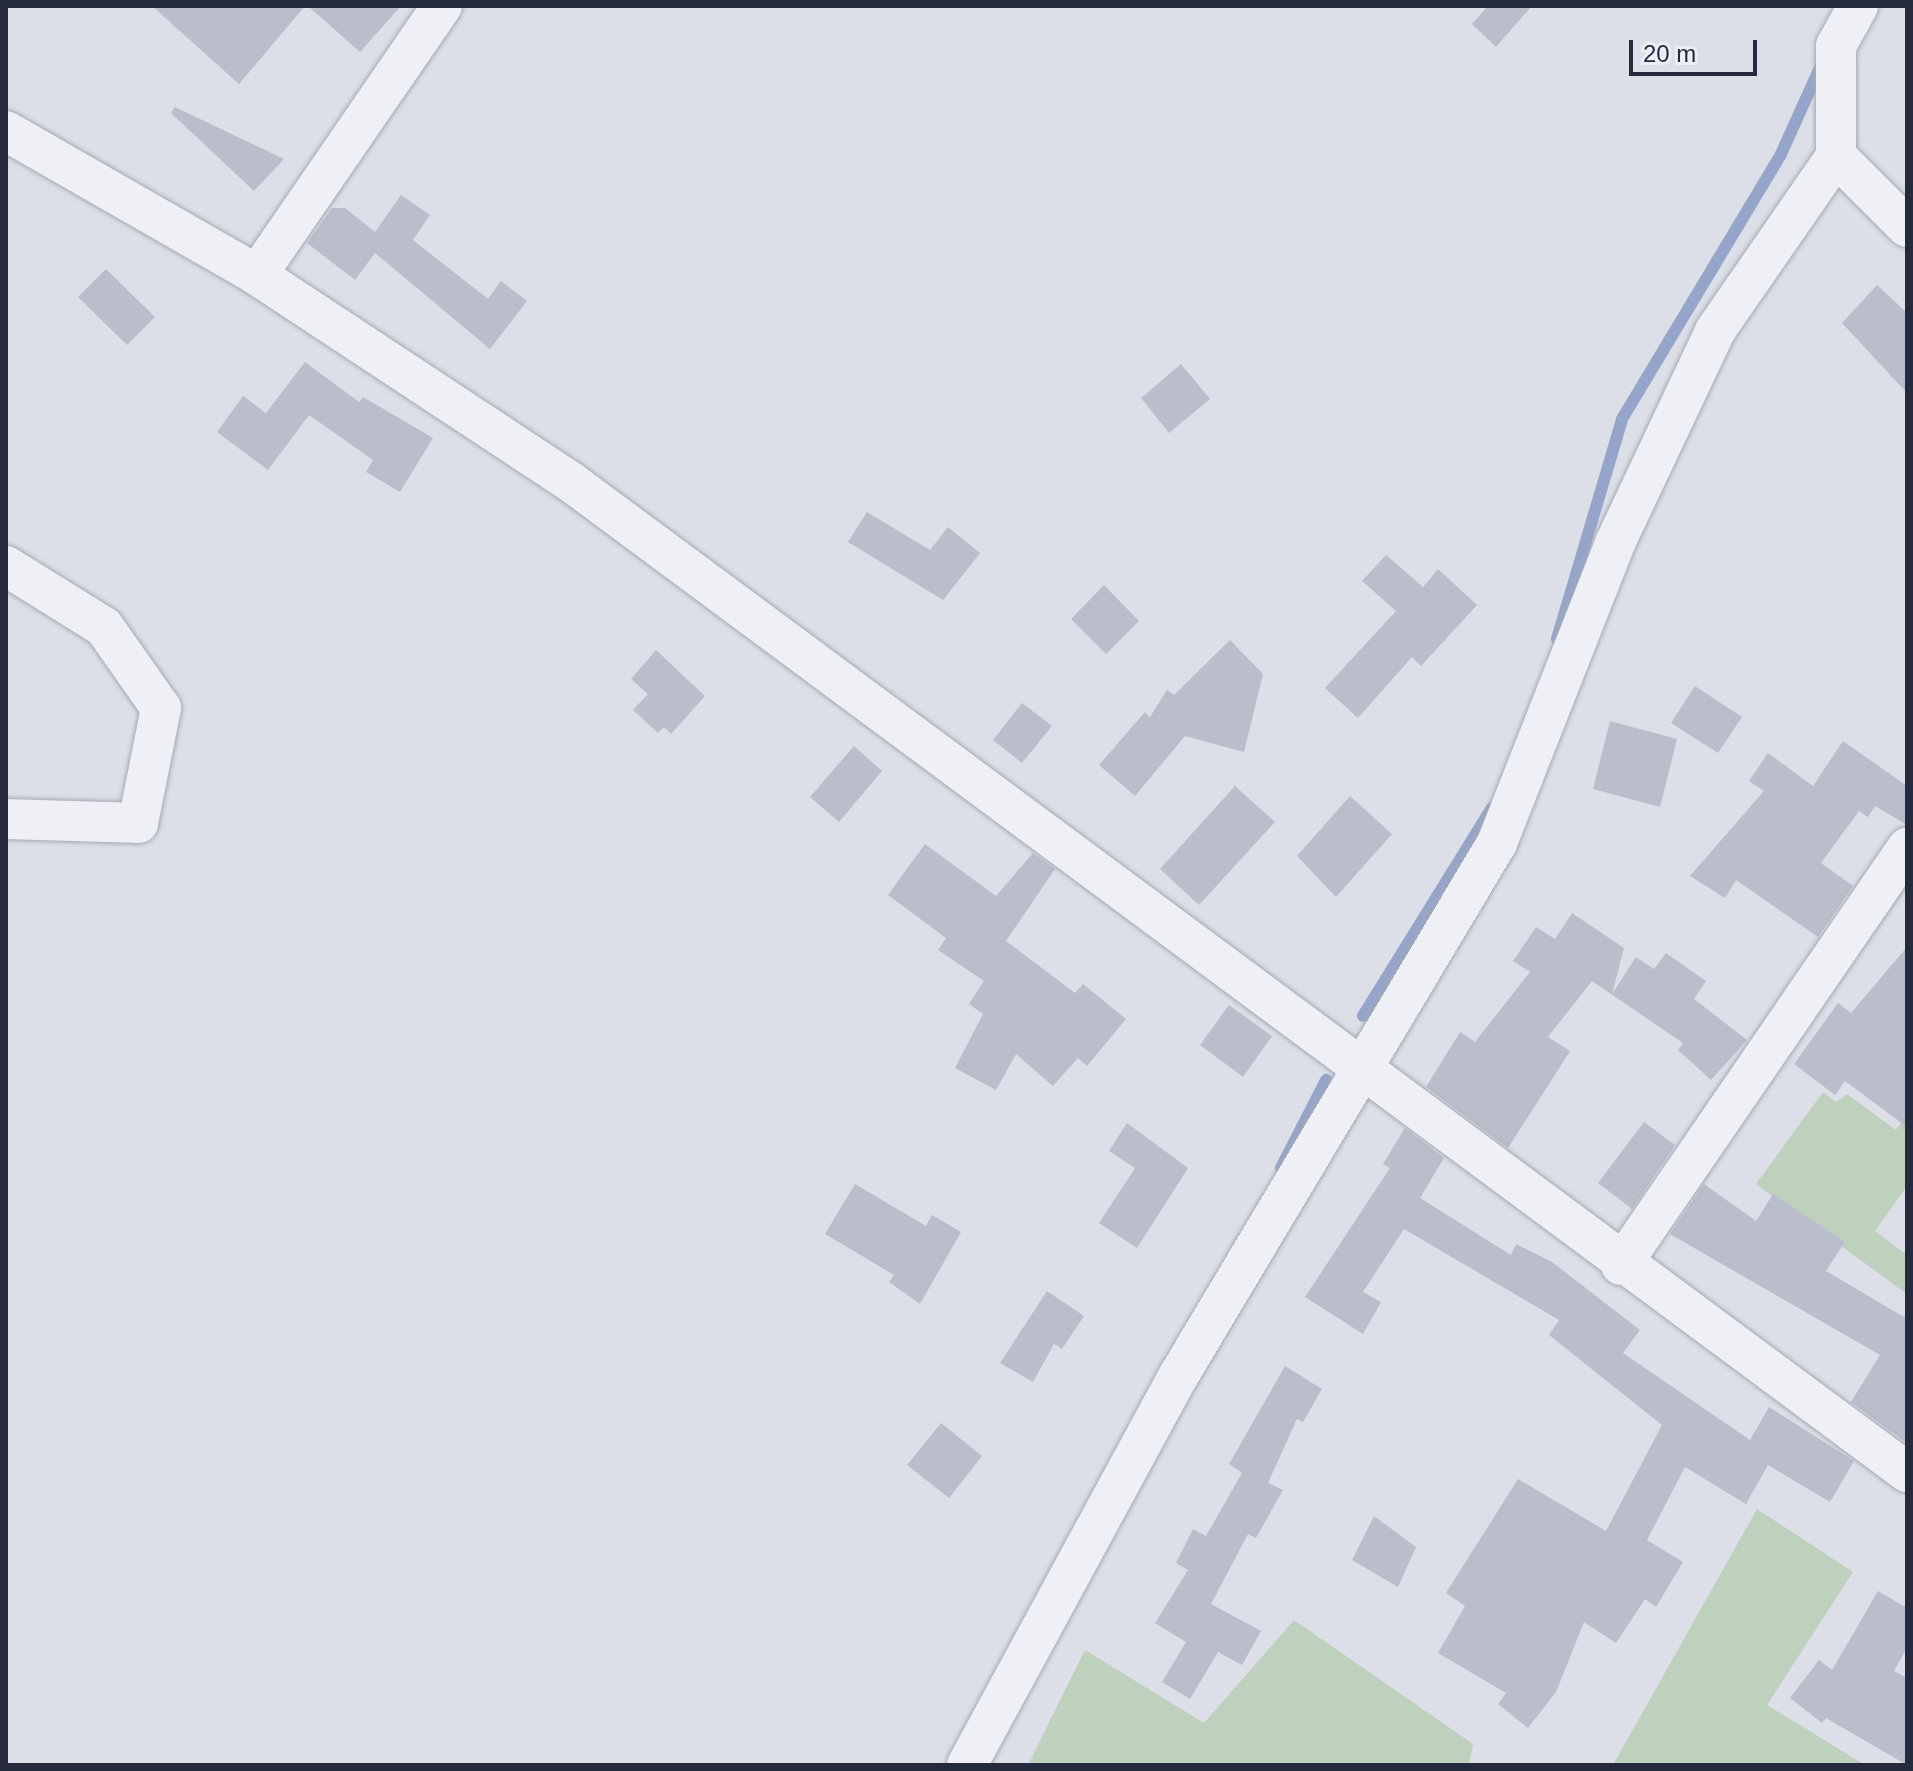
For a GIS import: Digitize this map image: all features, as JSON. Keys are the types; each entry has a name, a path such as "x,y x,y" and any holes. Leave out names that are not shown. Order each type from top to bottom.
{"street":[{"path":"257,275 442,6"},
{"path":"967,1765 1179,1375 1497,843 1615,543 1715,331 1836,156 1836,46 1858,6"},
{"path":"6,131 257,275 733,597 1362,1072 1907,1472"},
{"path":"1836,156 1907,227"},
{"path":"6,566 104,627 161,708 138,823 6,819"},
{"path":"1621,1265 1907,848"}],"green space":[{"path":"1823,1092 1836,1102 1847,1094 1896,1130 1907,1115 1907,1186 1875,1231 1907,1255 1907,1294 1756,1184"},
{"path":"1757,1509 1853,1572 1767,1705 1865,1765 1613,1765"},
{"path":"1294,1620 1473,1744 1469,1765 1028,1765 1085,1650 1204,1723"}],"building":[{"path":"152,6 305,6 239,84"},
{"path":"308,6 401,6 360,52"},
{"path":"1488,6 1532,6 1496,47 1472,24"},
{"path":"175,107 284,159 254,191 171,113"},
{"path":"401,195 430,215 413,240 488,299 501,281 527,301 490,349 375,253 355,280 307,243 332,208 345,208 375,232"},
{"path":"106,269 155,317 127,345 78,297"},
{"path":"1877,285 1907,313 1907,393 1842,323"},
{"path":"305,362 359,402 363,397 433,438 400,492 366,472 373,460 309,415 268,470 217,432 243,396 266,413"},
{"path":"1181,364 1210,399 1169,433 1141,398"},
{"path":"867,512 930,550 948,527 980,553 943,600 848,542"},
{"path":"1386,555 1423,587 1438,569 1477,605 1421,666 1412,657 1358,718 1325,688 1396,611 1362,581"},
{"path":"1104,585 1139,621 1106,654 1071,619"},
{"path":"1230,640 1263,674 1244,752 1185,736 1135,796 1099,765 1145,712 1150,717 1167,690 1174,695"},
{"path":"656,650 705,696 671,734 664,727 658,733 633,710 648,694 631,679"},
{"path":"1695,686 1742,717 1718,753 1671,723"},
{"path":"1022,703 1052,726 1022,763 993,740"},
{"path":"1610,721 1677,739 1660,807 1593,789"},
{"path":"1843,741 1907,786 1907,825 1875,806 1868,817 1859,811 1821,863 1853,886 1818,937 1736,880 1725,898 1690,876 1764,791 1749,781 1768,753 1813,786"},
{"path":"854,746 882,771 839,822 810,797"},
{"path":"1235,786 1275,822 1199,905 1160,869"},
{"path":"1350,796 1392,834 1336,897 1297,856"},
{"path":"925,844 996,896 1033,853 1055,869 1006,941 1075,993 1083,984 1126,1019 1087,1066 1078,1058 1053,1086 1016,1054 996,1090 955,1068 983,1014 969,1004 984,981 938,950 946,938 888,895"},
{"path":"1572,913 1624,948 1612,994 1636,957 1654,969 1666,953 1706,981 1694,999 1747,1040 1711,1080 1678,1050 1683,1043 1592,981 1548,1037 1570,1051 1508,1148 1426,1087 1460,1032 1475,1042 1530,972 1513,961 1536,927 1555,939"},
{"path":"1907,947 1907,1127 1845,1081 1835,1095 1794,1064 1838,1003 1851,1013"},
{"path":"1229,1005 1272,1036 1243,1077 1200,1045"},
{"path":"1644,1122 1675,1145 1632,1209 1598,1183"},
{"path":"1127,1123 1188,1168 1137,1248 1099,1223 1135,1168 1109,1151"},
{"path":"1405,1128 1444,1158 1420,1198 1511,1255 1516,1244 1552,1262 1640,1330 1623,1353 1750,1440 1769,1407 1854,1461 1830,1502 1768,1465 1746,1504 1685,1467 1647,1540 1683,1562 1656,1607 1645,1599 1616,1643 1584,1622 1556,1692 1528,1728 1498,1704 1506,1693 1438,1653 1465,1606 1446,1593 1518,1479 1606,1531 1662,1425 1549,1335 1559,1320 1404,1229 1363,1292 1381,1302 1363,1334 1305,1297 1390,1168 1383,1164"},
{"path":"855,1184 926,1226 932,1215 961,1232 920,1304 889,1282 894,1275 825,1234"},
{"path":"1704,1184 1756,1221 1773,1194 1845,1242 1826,1271 1904,1317 1907,1312 1907,1443 1851,1402 1880,1355 1670,1234"},
{"path":"1047,1291 1084,1316 1062,1349 1054,1344 1033,1382 1000,1363"},
{"path":"1285,1366 1322,1389 1303,1422 1297,1419 1268,1483 1283,1490 1256,1538 1248,1534 1211,1604 1261,1631 1242,1665 1218,1652 1190,1699 1162,1682 1186,1642 1155,1623 1188,1570 1176,1563 1193,1529 1206,1536 1242,1473 1229,1464"},
{"path":"941,1423 982,1456 949,1498 907,1465"},
{"path":"1374,1516 1416,1547 1398,1587 1352,1560"},
{"path":"1878,1591 1907,1608 1907,1648 1894,1671 1907,1678 1907,1765 1826,1718 1822,1723 1790,1698 1819,1660 1832,1670"}],"waterway":[{"path":"1557,639 1622,419 1781,154 1822,63"},
{"path":"1363,1016 1492,808"},
{"path":"1281,1168 1326,1080"}]}
